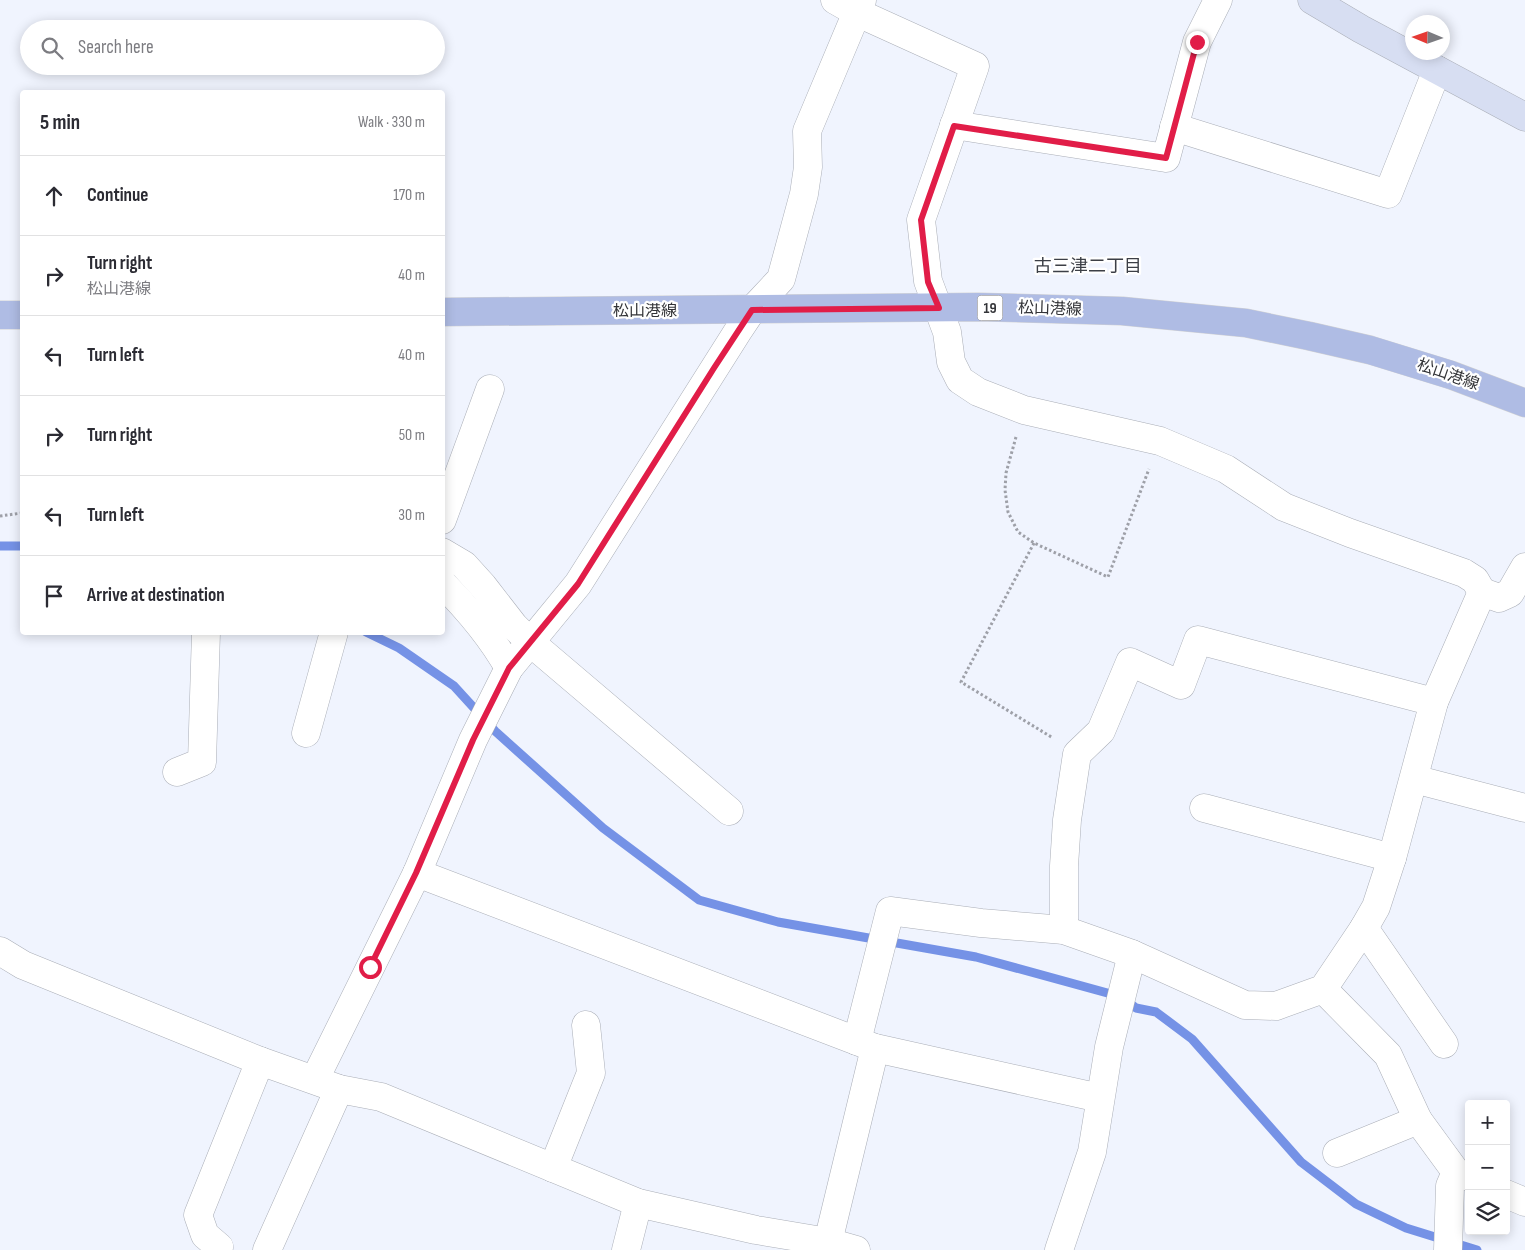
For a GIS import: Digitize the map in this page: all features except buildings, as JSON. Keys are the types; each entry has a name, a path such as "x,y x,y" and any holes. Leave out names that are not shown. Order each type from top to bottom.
{"main road":[{"name":"松山港線","path":"445,312 939,308 1122,311 1246,323 1370,350 1451,375 1525,403"},
{"path":"0,315 20,315"}],"street":[{"path":"954,126 1166,158 1197,42 1218,0"},
{"path":"1312,0 1361,29 1525,117"},
{"path":"267,1250 327,1084 473,740 509,668 578,584 752,310 781,279 804,194 808,168 808,131 851,4 975,66 921,220 928,282 948,336 951,362 960,380 978,392 1024,410 1160,440 1226,469 1284,507 1464,573 1475,580 1482,592 1498,598 1510,593 1525,567"},
{"path":"1174,127 1388,194 1437,70"},
{"path":"445,512 490,389"},
{"path":"445,554 464,565 514,626 530,642 729,811"},
{"path":"445,586 468,610 497,646 509,668"},
{"path":"828,1242 890,911 981,924 1064,930 1132,954 1245,1005 1276,1006 1323,989 1376,907 1392,858 1434,702 1482,592"},
{"path":"176,772 202,762 206,635"},
{"path":"306,733 333,635"},
{"path":"1064,930 1064,866 1067,820 1077,754 1101,731 1130,662 1181,685 1198,640 1434,702"},
{"path":"1414,779 1525,808"},
{"path":"1204,808 1392,858"},
{"path":"416,873 866,1045 1100,1098"},
{"path":"1364,928 1444,1044"},
{"path":"0,951 23,965 260,1061 327,1084 381,1097 638,1203 756,1230 828,1242 856,1250"},
{"path":"1059,1250 1092,1152 1109,1047 1132,954"},
{"path":"1323,989 1388,1055 1418,1120 1462,1175 1450,1186 1448,1250"},
{"path":"553,1168 590,1073 586,1025"},
{"path":"226,1249 205,1235 198,1215 260,1061"},
{"path":"1337,1153 1418,1120"},
{"path":"1510,1196 1525,1202"},
{"path":"626,1250 638,1203"}],"path":[{"path":"1024,410 1006,474 1005,490 1008,512 1018,532 1034,543 1108,577 1160,440"},
{"path":"0,516 20,514"},
{"path":"1034,543 961,682 1077,754"}],"waterway":[{"path":"0,546 20,546"},
{"path":"372,635 399,648 454,686 495,731 603,828 699,900 778,922 976,957 1122,997 1136,1008 1156,1012 1192,1039 1301,1162 1356,1204 1406,1228 1477,1250"}],"district":[{"name":"古三津二丁目","path":"1088,266"}],"route":[{"path":"370,967 416,873 473,740 509,668 578,584 752,310 939,308 928,282 921,220 954,126 1166,158 1197,42"}]}
